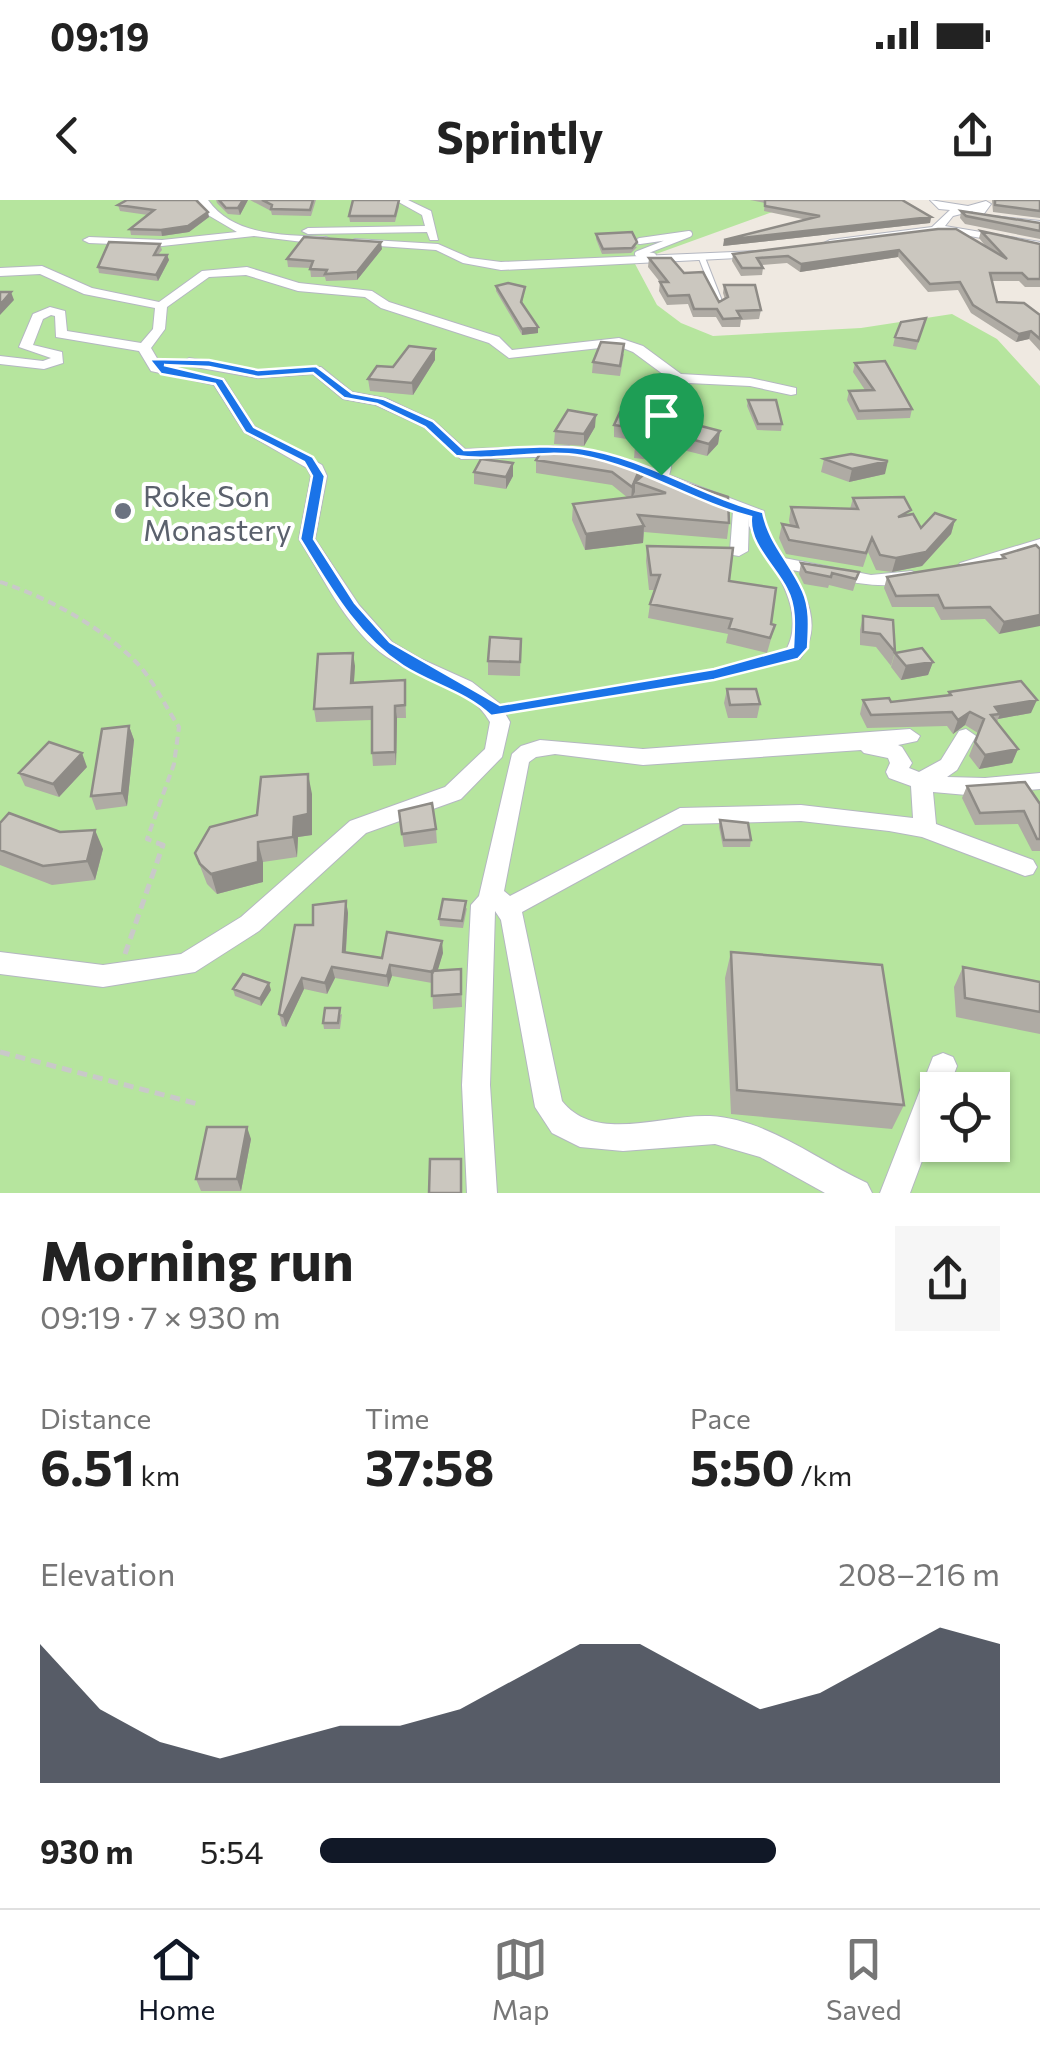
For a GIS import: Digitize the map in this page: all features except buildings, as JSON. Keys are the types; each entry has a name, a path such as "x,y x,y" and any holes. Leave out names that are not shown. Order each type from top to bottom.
{"street":[{"path":"203,200 223,221 259,233 438,247 466,261 501,266 775,252"},
{"path":"400,200 427,212 438,247"},
{"path":"935,200 939,206 967,208"},
{"path":"936,229 950,214 986,202"},
{"path":"986,202 976,214 980,218 1040,224"},
{"path":"810,246 936,229 1038,243"},
{"path":"89,240 162,243 259,233 431,230"},
{"path":"0,272 42,270 88,291 161,306 206,274 247,272 298,288 368,294 393,308 485,336 510,354 619,342 638,349 679,378 685,388 682,403 664,432 668,461 661,475"},
{"path":"148,355 159,329 161,306"},
{"path":"0,360 44,365 58,360 57,355 26,347 37,317 50,311 61,314 61,334 148,355 258,374 316,370 348,396 380,401 429,424 461,454 594,455 661,475 758,515 757,526 796,592 803,639 792,655"},
{"path":"0,963 103,976 186,964 250,924 358,827 453,792 495,752 500,734 496,712 484,700 412,665 385,646 350,606 307,539 319,476 309,460 250,429 219,382 164,372 148,355"},
{"path":"679,378 750,382 792,391"},
{"path":"739,551 741,510"},
{"path":"950,569 1040,544"},
{"path":"778,562 871,580 925,574"},
{"path":"857,1193 748,1139 716,1130 594,1136 571,1133 558,1124 549,1107 499,903 515,776 526,750 540,746 644,756 862,744 910,736"},
{"path":"922,784 950,764 966,736"},
{"path":"862,744 895,752 901,763 897,772 922,784 990,787 1040,780"},
{"path":"922,784 925,829"},
{"path":"482,1193 473,1131 483,905 499,903 680,816 801,813 925,829 1025,867"},
{"path":"895,1193 943,1066"}],"lane":[{"path":"640,240 683,232 689,234 638,254 724,256"},
{"path":"702,258 720,304"}],"path":[{"path":"0,582 34,593 114,643 138,664 179,727 174,764 147,839 163,844 123,954 138,954"},
{"path":"496,712 714,674 792,655"},
{"path":"0,1052 198,1104"}],"green space":[{"path":"0,200 851,200 775,211 634,262 657,305 681,323 713,336 861,328 952,314 997,339 1040,386 1040,1193 0,1193"}],"place":[{"name":"Roke Son Monastery","path":"123,511"}],"route":[{"path":"152,362 192,362 258,374 316,370 348,396 380,401 429,424 447,445 461,454 580,452 661,475 728,507 758,515 757,526 764,542 796,592 802,617 800,648 792,655 714,674 496,712 484,700 412,665 385,646 350,606 307,539 319,476 314,465 250,429 238,418 219,382 164,372 152,362"}]}
